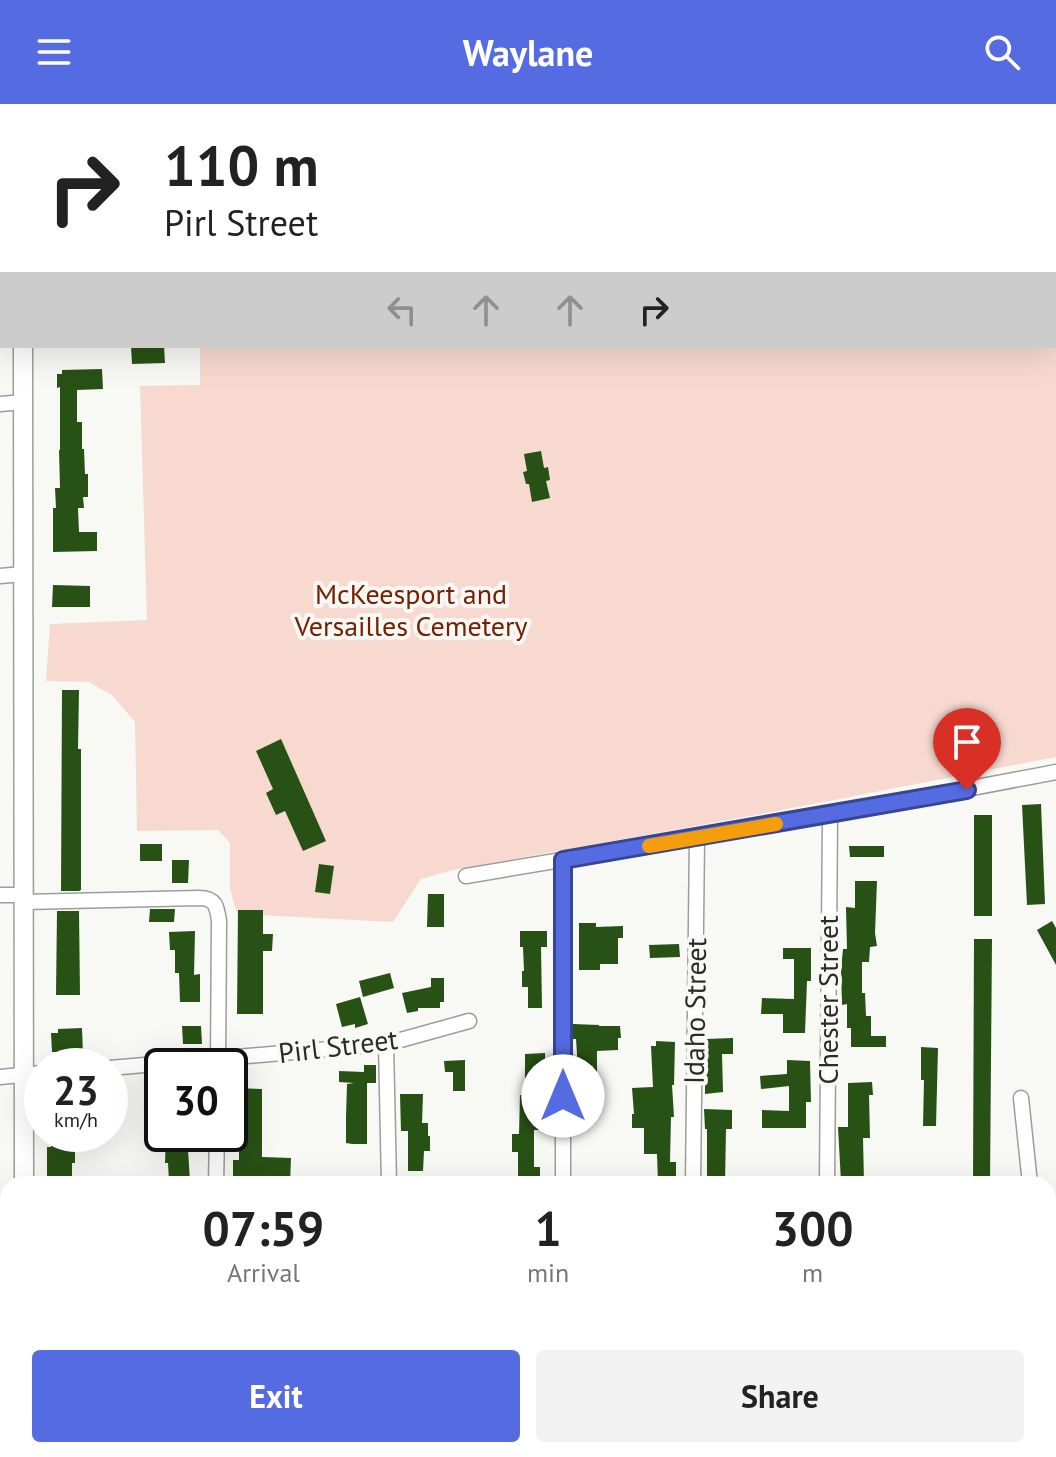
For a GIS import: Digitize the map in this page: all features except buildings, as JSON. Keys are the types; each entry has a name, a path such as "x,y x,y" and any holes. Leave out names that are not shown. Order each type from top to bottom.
{"street":[{"path":"23,348 23,898 32,1048"},
{"path":"0,404 23,402"},
{"path":"0,576 23,574"},
{"path":"466,876 830,815 1056,772"},
{"name":"Chester Street","path":"827,1176 830,815"},
{"name":"Idaho Street","path":"693,1176 697,837"},
{"path":"563,860 563,1176"},
{"path":"0,895 135,900 208,898 213,901 218,907 218,1048"},
{"name":"Pirl Street","path":"248,1060 386,1044 469,1021"},
{"path":"386,1044 389,1176"},
{"path":"0,1077 24,1075"},
{"path":"1021,1098 1029,1176"},
{"path":"25,1176 27,1152"},
{"path":"216,1176 217,1152"}],"green space":[{"name":"McKeesport and Versailles Cemetery","path":"200,348 1056,348 1056,757 453,870 421,879 393,922 237,914 230,888 230,843 218,830 137,831 135,722 112,695 89,682 46,681 50,624 147,620 140,386 200,385"}],"slow traffic":[{"path":"649,846 776,824"}],"route":[{"path":"563,1096 563,860 967,790"}]}
